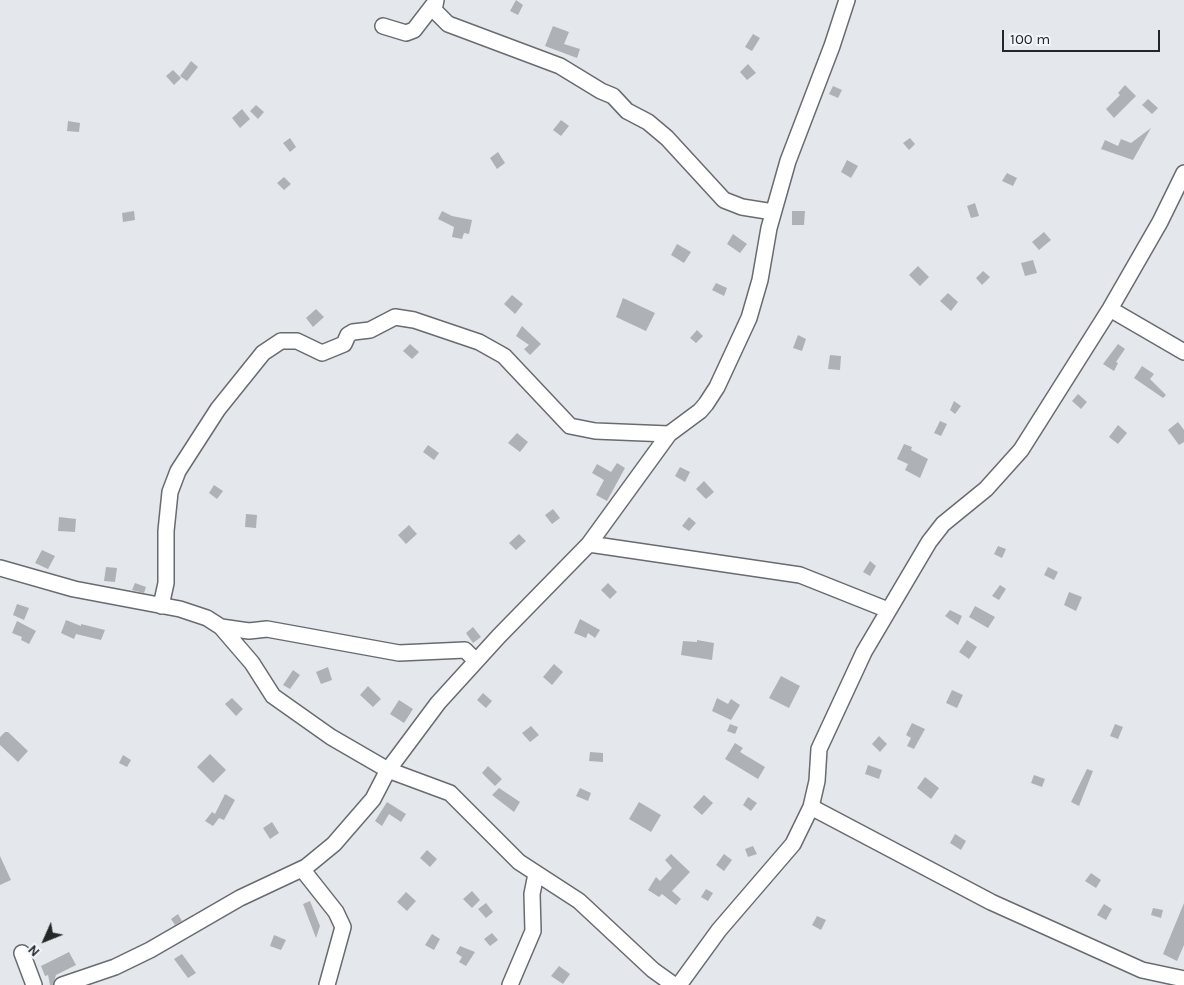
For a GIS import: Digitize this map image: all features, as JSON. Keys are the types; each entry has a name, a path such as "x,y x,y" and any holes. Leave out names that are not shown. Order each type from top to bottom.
{"street":[{"path":"62,985 115,967 150,950 240,898 302,869 334,844 374,799 388,770 438,703 589,544 669,434 700,411 717,387 749,318 760,280 773,212 788,161 829,54 847,0"},
{"path":"435,2 438,15 448,24 560,66 601,91 613,96 627,111 648,122 666,138 724,200 742,207 773,212"},
{"path":"383,26 406,33 414,30 435,2"},
{"path":"679,985 725,922 793,844 812,807 817,781 819,749 856,667 888,610 929,542 943,524 986,489 1021,450 1110,310 1160,222 1184,173"},
{"path":"1110,310 1184,352"},
{"path":"161,606 166,583 166,531 170,492 178,471 218,409 263,353 281,341 297,341 322,353 344,344 348,335 353,332 370,330 395,317 414,320 479,342 504,356 570,426 595,431 669,434"},
{"path":"589,544 699,562 800,575 888,610"},
{"path":"0,568 74,588 194,613 221,627 249,631 267,629 399,653 465,650 476,661"},
{"path":"221,627 252,662 273,696 331,738 388,770 450,793 519,862 579,901 653,970 674,985"},
{"path":"812,807 992,902 1142,970 1184,979"},
{"path":"302,869 336,912 343,927 327,985"},
{"path":"510,985 533,931 532,894 536,874"},
{"path":"22,953 34,985"}],"building":[{"path":"516,0 523,5 518,15 510,11"},
{"path":"553,26 569,32 564,44 580,49 577,58 545,46"},
{"path":"753,34 760,38 752,51 745,47"},
{"path":"191,61 198,67 187,81 180,76"},
{"path":"748,64 756,73 747,80 740,72"},
{"path":"173,70 181,78 174,85 166,76"},
{"path":"1125,85 1136,96 1114,118 1106,109 1120,95 1118,93"},
{"path":"833,86 842,90 838,98 829,94"},
{"path":"1148,99 1158,108 1152,114 1142,105"},
{"path":"256,105 264,112 258,119 250,111"},
{"path":"242,109 250,119 240,128 232,118"},
{"path":"561,120 569,126 561,136 553,130"},
{"path":"68,121 80,123 79,132 67,131"},
{"path":"1151,128 1133,160 1101,149 1105,140 1118,146 1121,139 1131,143"},
{"path":"290,138 296,147 290,152 283,143"},
{"path":"910,138 915,144 909,150 903,143"},
{"path":"498,152 505,163 497,169 490,158"},
{"path":"847,160 858,166 851,178 841,172"},
{"path":"1007,173 1017,178 1013,186 1002,181"},
{"path":"284,177 291,184 284,190 277,183"},
{"path":"975,203 979,216 971,218 967,206"},
{"path":"134,211 135,220 123,222 122,213"},
{"path":"442,211 452,216 472,220 469,234 464,233 462,239 452,237 454,227 438,219"},
{"path":"792,211 805,211 804,225 792,225"},
{"path":"1044,232 1051,240 1039,250 1032,242"},
{"path":"733,234 747,244 740,253 727,244"},
{"path":"677,244 691,252 684,263 671,255"},
{"path":"1033,260 1037,273 1025,276 1021,263"},
{"path":"918,266 929,277 920,286 909,275"},
{"path":"983,271 990,277 982,285 976,278"},
{"path":"716,283 727,288 724,296 712,290"},
{"path":"948,293 958,302 951,311 940,301"},
{"path":"512,295 523,304 515,314 504,304"},
{"path":"623,298 655,313 646,331 616,317"},
{"path":"316,309 324,317 313,327 306,318"},
{"path":"522,326 541,344 530,355 524,349 529,345 516,336"},
{"path":"697,330 703,336 696,343 690,338"},
{"path":"798,335 806,339 802,351 793,348"},
{"path":"410,344 419,352 412,359 403,351"},
{"path":"1118,344 1125,349 1116,362 1118,363 1114,371 1103,364"},
{"path":"830,355 841,356 840,370 828,369"},
{"path":"1142,366 1154,374 1150,379 1166,395 1163,398 1134,378"},
{"path":"1078,394 1087,402 1081,409 1072,401"},
{"path":"954,401 961,406 955,414 950,410"},
{"path":"940,421 947,424 941,436 934,433"},
{"path":"1178,422 1184,430 1184,442 1179,445 1168,430"},
{"path":"1118,425 1127,433 1118,444 1109,437"},
{"path":"517,433 528,442 520,452 508,443"},
{"path":"904,444 912,447 911,450 928,459 920,478 905,470 908,464 897,459"},
{"path":"428,445 439,453 434,460 423,452"},
{"path":"617,463 625,468 607,501 596,495 604,480 592,473 597,464 611,472"},
{"path":"680,467 690,472 685,482 675,476"},
{"path":"704,481 714,492 706,499 696,489"},
{"path":"214,485 223,491 217,499 209,493"},
{"path":"553,509 560,518 552,524 545,515"},
{"path":"246,514 257,515 256,528 245,527"},
{"path":"59,517 76,519 75,532 58,531"},
{"path":"689,517 696,523 689,531 682,526"},
{"path":"409,525 417,534 406,544 398,535"},
{"path":"519,534 526,541 516,550 509,543"},
{"path":"998,546 1006,549 1002,558 994,554"},
{"path":"42,550 55,556 48,569 35,563"},
{"path":"870,561 876,566 870,576 863,572"},
{"path":"106,567 117,568 115,582 104,581"},
{"path":"1048,567 1058,572 1054,580 1044,575"},
{"path":"135,583 146,587 144,593 132,590"},
{"path":"608,583 617,592 610,599 601,590"},
{"path":"1000,585 1006,589 999,600 992,596"},
{"path":"1069,592 1082,597 1076,611 1064,605"},
{"path":"17,604 29,608 24,620 13,615"},
{"path":"975,606 995,617 988,628 969,617"},
{"path":"950,610 962,616 958,625 945,616"},
{"path":"580,619 600,630 595,638 588,633 586,638 574,633"},
{"path":"66,620 81,626 81,624 105,630 101,640 76,634 74,639 61,633"},
{"path":"17,621 36,631 29,644 21,640 22,637 12,633"},
{"path":"473,627 481,637 473,643 466,633"},
{"path":"697,640 714,643 712,660 681,655 683,641 697,642"},
{"path":"967,640 977,647 969,659 959,652"},
{"path":"554,664 563,672 552,685 543,677"},
{"path":"328,667 332,680 321,684 316,672"},
{"path":"293,670 300,675 290,689 283,685"},
{"path":"781,676 800,686 789,708 769,698"},
{"path":"368,686 381,699 373,707 360,695"},
{"path":"952,690 963,695 957,708 946,703"},
{"path":"483,693 492,701 486,708 477,700"},
{"path":"232,698 243,709 236,716 225,704"},
{"path":"717,698 728,704 731,699 740,705 731,720 712,711"},
{"path":"399,700 413,709 404,723 390,714"},
{"path":"912,723 925,729 914,749 907,746 911,738 906,735"},
{"path":"730,724 738,727 735,734 727,731"},
{"path":"1115,724 1123,727 1118,739 1110,736"},
{"path":"531,726 539,735 530,742 522,733"},
{"path":"5,732 8,732 28,751 18,762 0,745 0,737"},
{"path":"879,736 887,744 880,752 872,744"},
{"path":"735,743 743,748 740,752 765,767 758,779 725,759"},
{"path":"590,752 603,753 603,762 589,761"},
{"path":"210,754 226,770 213,783 197,767"},
{"path":"123,755 131,760 127,767 119,763"},
{"path":"868,765 882,770 879,779 865,774"},
{"path":"488,766 502,779 495,786 482,773"},
{"path":"1087,769 1093,771 1079,806 1071,802"},
{"path":"1034,775 1045,779 1042,787 1031,783"},
{"path":"925,777 939,788 931,799 917,788"},
{"path":"499,788 520,802 514,812 492,795"},
{"path":"580,788 591,793 588,801 576,796"},
{"path":"225,794 235,800 224,820 219,818 213,826 205,821 212,812 215,814"},
{"path":"704,795 713,803 702,815 693,807"},
{"path":"748,797 757,803 751,811 743,805"},
{"path":"387,802 406,814 401,822 389,814 382,826 375,821"},
{"path":"639,802 661,815 651,832 629,819"},
{"path":"272,822 279,833 270,839 263,828"},
{"path":"955,834 966,841 961,850 950,843"},
{"path":"753,846 757,854 748,857 745,849"},
{"path":"427,850 437,859 430,867 420,858"},
{"path":"671,854 690,872 672,891 681,899 676,905 662,894 659,897 648,890 656,877 660,881 672,868 665,860"},
{"path":"724,854 732,860 724,871 716,865"},
{"path":"0,856 11,880 0,885"},
{"path":"1091,873 1101,880 1096,888 1085,881"},
{"path":"706,889 713,893 708,901 701,897"},
{"path":"472,891 480,900 472,908 463,899"},
{"path":"406,892 416,901 407,911 397,902"},
{"path":"310,901 320,926 316,938 303,904"},
{"path":"486,903 493,912 486,918 478,909"},
{"path":"1184,903 1184,945 1177,961 1163,954"},
{"path":"1104,904 1112,909 1106,920 1097,915"},
{"path":"1153,908 1163,910 1161,918 1151,915"},
{"path":"178,914 182,921 175,925 171,919"},
{"path":"817,916 826,920 821,930 812,925"},
{"path":"492,933 498,940 490,946 484,939"},
{"path":"432,934 440,939 434,950 425,945"},
{"path":"274,935 286,940 281,950 270,946"},
{"path":"460,946 475,952 466,966 459,962 462,957 456,953"},
{"path":"69,952 76,965 56,975 53,985 50,985 48,975 45,976 41,966"},
{"path":"182,954 196,973 188,978 174,959"},
{"path":"559,966 570,974 563,984 551,976"}]}
